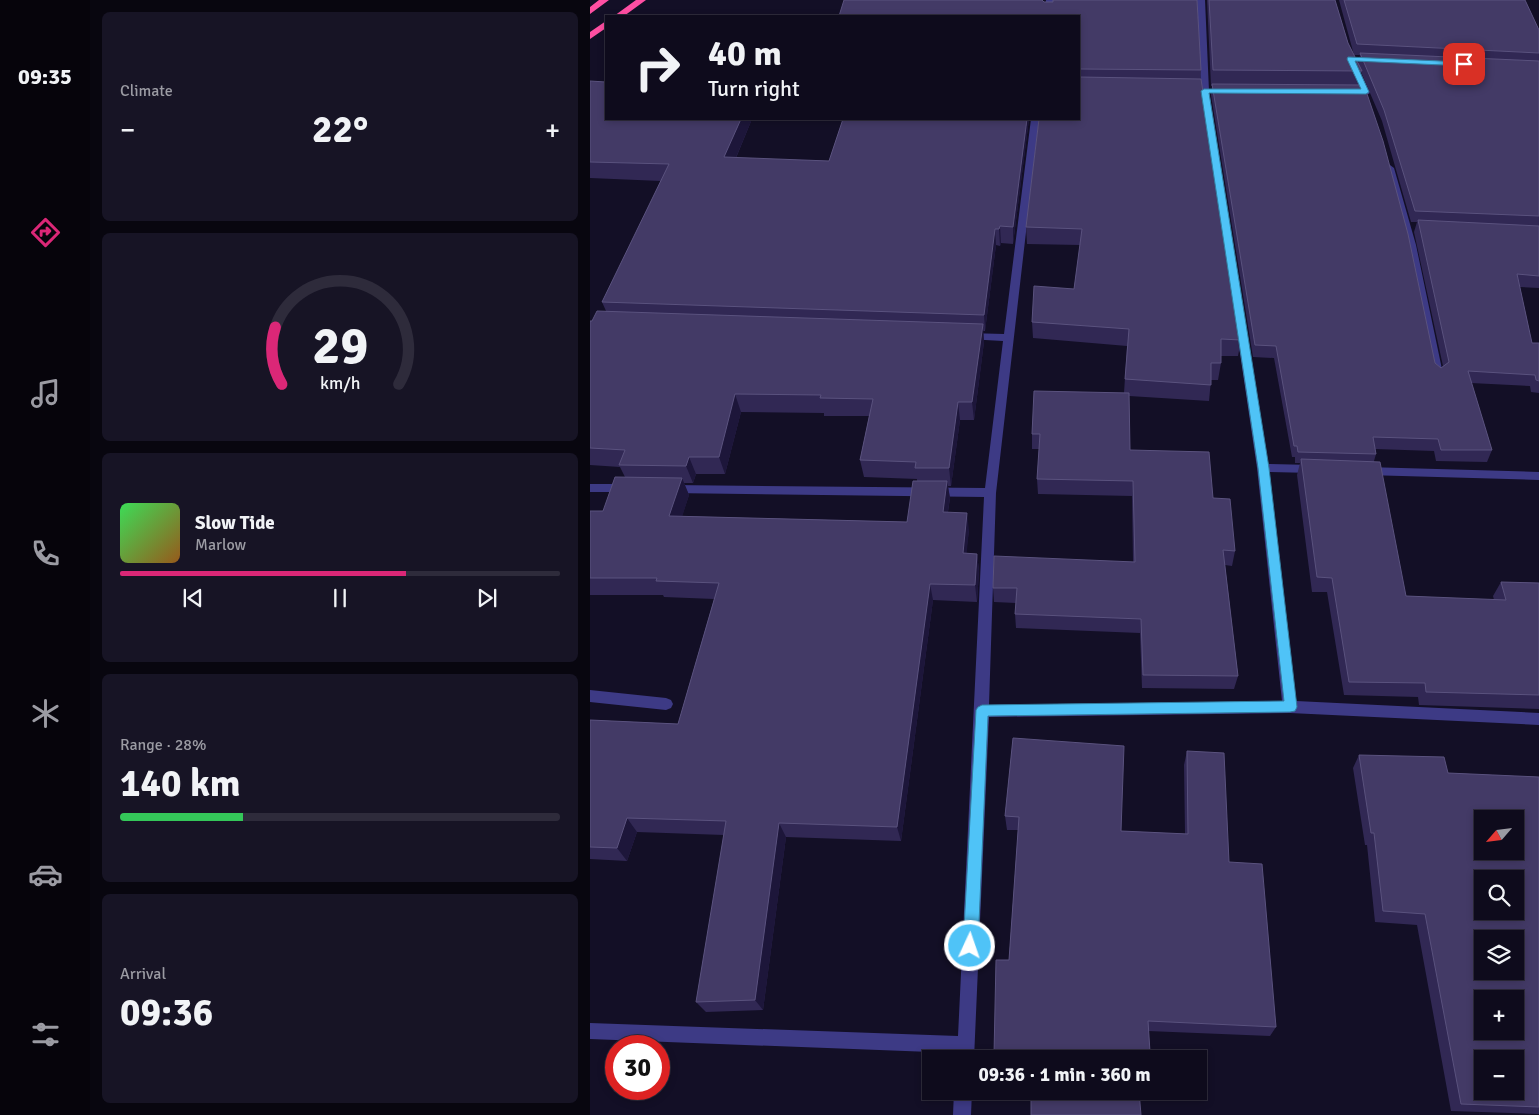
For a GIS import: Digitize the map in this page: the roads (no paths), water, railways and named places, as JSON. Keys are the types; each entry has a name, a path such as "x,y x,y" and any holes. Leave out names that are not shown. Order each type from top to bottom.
{"highway":[{"path":"590,11 605,0"},
{"path":"620,15 642,0"},
{"path":"590,36 605,25"}],"street":[{"path":"1048,15 1050,0"},
{"path":"1201,0 1204,91 1263,468 1290,707"},
{"path":"1347,92 1367,96 1350,59 1360,60"},
{"path":"965,1050 982,710 990,494 1035,120"},
{"path":"1388,162 1411,227 1438,374"},
{"path":"959,336 1008,338"},
{"path":"1263,468 1322,470"},
{"path":"1352,470 1539,476"},
{"path":"590,488 640,488"},
{"path":"660,489 990,494"},
{"path":"590,696 666,704"},
{"path":"982,710 1290,707 1539,719"},
{"path":"590,1031 929,1050"},
{"path":"962,1115 963,1100"}]}
